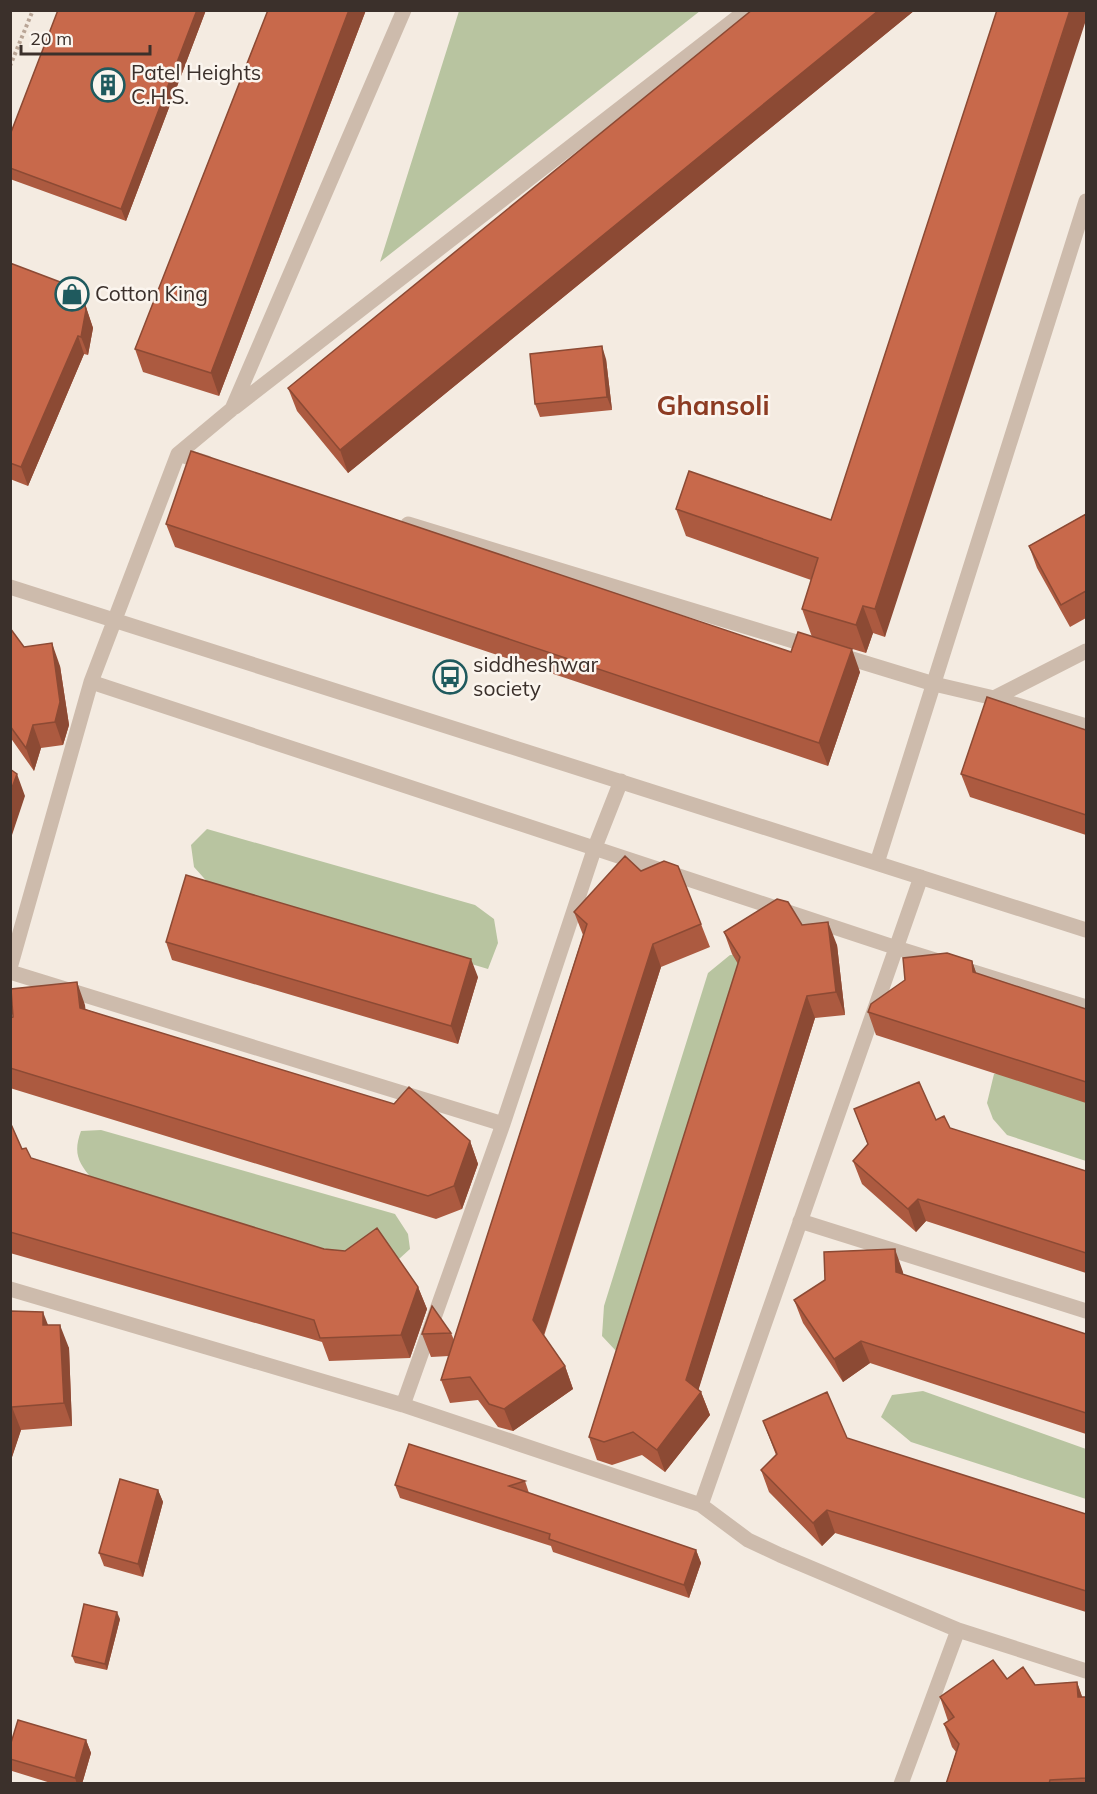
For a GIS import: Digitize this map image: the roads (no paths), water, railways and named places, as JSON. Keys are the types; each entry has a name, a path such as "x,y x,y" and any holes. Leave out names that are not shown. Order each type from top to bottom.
{"street":[{"path":"232,409 404,10"},
{"path":"503,1124 10,970 91,682 178,454 232,409 747,10"},
{"path":"877,863 1086,201"},
{"path":"178,454 223,467"},
{"path":"393,519 934,684 994,698 1086,726"},
{"path":"10,587 1086,930"},
{"path":"994,698 1086,651"},
{"path":"91,682 897,948 1086,1006"},
{"path":"403,1404 503,1124 595,847 621,781"},
{"path":"701,1505 921,877"},
{"path":"800,1221 1086,1311"},
{"path":"10,1289 403,1404 701,1505 748,1540 780,1555 958,1630 1086,1671"},
{"path":"901,1784 958,1630"}],"place":[{"name":"Patel Heights C.H.S.","path":"108,85"},
{"name":"Cotton King","path":"72,294"},
{"name":"siddheshwar society","path":"450,677"}],"district":[{"name":"Ghansoli","path":"713,406"}]}
